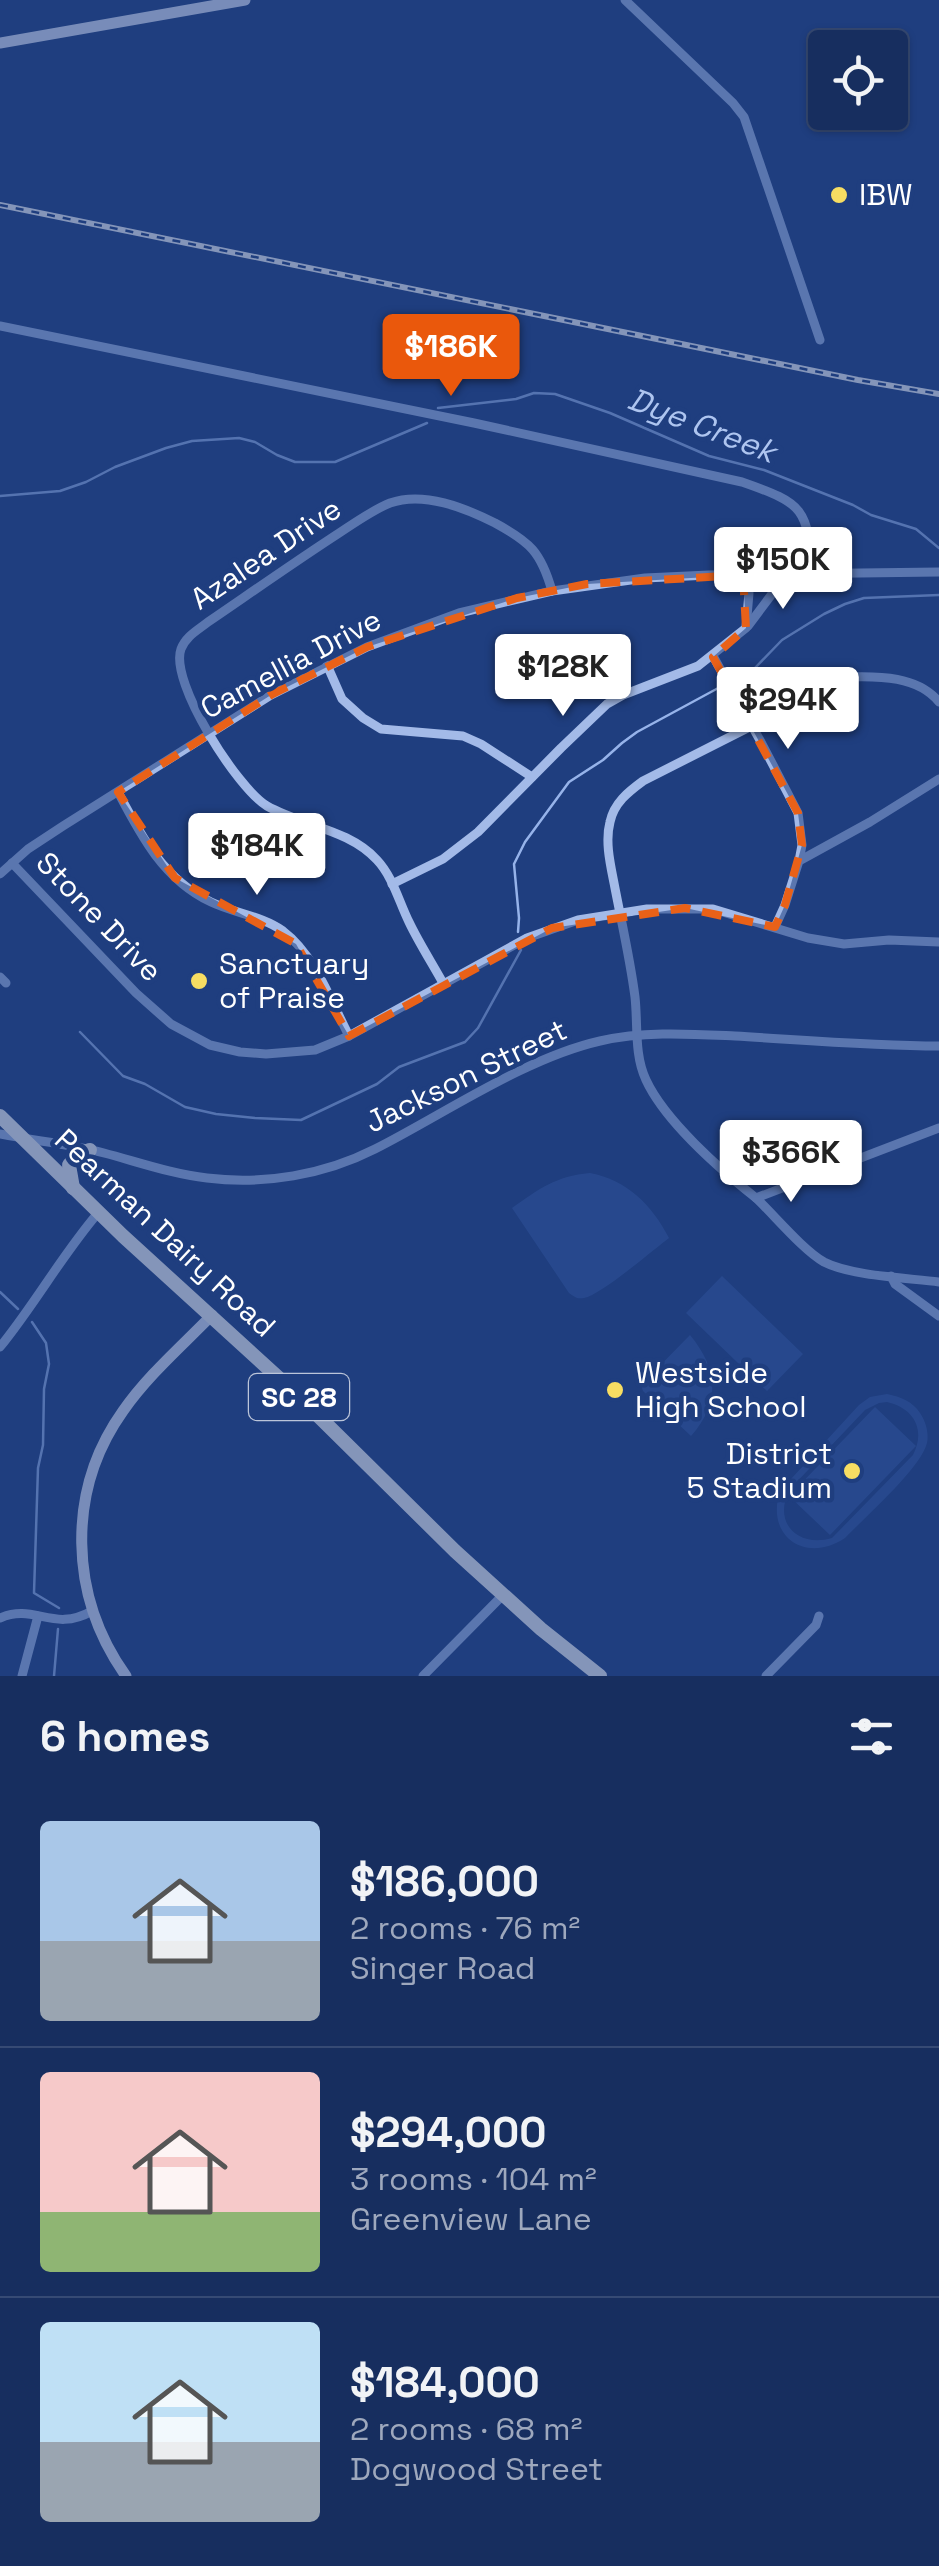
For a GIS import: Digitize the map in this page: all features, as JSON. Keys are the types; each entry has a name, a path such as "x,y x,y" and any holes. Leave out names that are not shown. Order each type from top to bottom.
{"highway":[{"name":"Pearman Dairy Road","path":"0,1116 503,1595 600,1676"},
{"path":"73,1188 69,1165 78,1154 90,1150"}],"main road":[{"path":"0,44 245,0"},
{"path":"126,1676 110,1652 92,1611 84,1578 81,1538 86,1497 96,1460 112,1427 135,1396 212,1315"}],"street":[{"path":"625,0 734,103 744,118 820,340"},
{"path":"0,326 742,482 781,496 800,511 808,525 813,574"},
{"name":"Azalea Drive","path":"443,983 376,859 335,833 282,813 254,796 238,779 191,699 180,670 180,651 188,637 319,546 392,502 425,500 470,510 504,528 539,555 552,590"},
{"name":"Camellia Drive","path":"0,874 40,842 270,695 367,646 459,613 552,590 645,578 939,572"},
{"path":"743,574 749,593 746,628"},
{"path":"392,884 443,858 478,832 607,704 713,656 746,628 772,594 781,574"},
{"path":"713,656 798,813 800,862 774,927"},
{"path":"327,665 342,698 381,729 463,736 532,777"},
{"path":"939,702 917,684 868,676 848,677 643,781 614,808 608,826 609,855 635,994 639,1058 653,1092 715,1164 823,1261 838,1268 939,1282"},
{"path":"800,862 939,779"},
{"path":"118,792 155,857 174,878 212,903 282,930 296,944 311,964 349,1036"},
{"name":"Stone Drive","path":"12,862 136,993 184,1033 224,1049 266,1054 315,1050 349,1036 527,938 578,920 647,909 713,910 808,938 844,944 890,940 939,942"},
{"name":"Jackson Street","path":"0,1134 90,1150 203,1178 261,1180 342,1163 532,1066 598,1041 638,1035 696,1034 939,1046"},
{"path":"756,1198 939,1128"},
{"path":"0,1347 98,1213"},
{"path":"890,1276 895,1284 939,1316"},
{"path":"424,1676 503,1595"},
{"path":"0,1618 19,1613 62,1621 78,1619 92,1611"},
{"path":"22,1676 38,1616"},
{"path":"766,1676 816,1625 819,1616"}],"highlighted area":[{"path":"743,575 746,628 713,657 798,813 802,845 785,905 775,927 685,908 552,928 349,1036 296,944 175,878 118,792 271,695 367,647 517,598 587,584"}],"shaded area":[{"path":"590,1173 616,1181 637,1196 669,1238 602,1289 579,1298 569,1293 512,1208 557,1180"},
{"path":"722,1276 803,1354 767,1391 686,1313"},
{"path":"690,1335 706,1360 712,1385 707,1411 691,1436 641,1385"},
{"path":"892,1395 917,1409 927,1431 923,1453 845,1538 816,1548 803,1547 784,1533 778,1521 780,1491 870,1397","holes":["879,1403 896,1405 911,1415 918,1429 913,1455 832,1538 808,1539 791,1530 784,1512 790,1489 865,1410"]},
{"name":"District 5 Stadium","path":"875,1407 916,1446 830,1535 789,1496"}],"waterway":[{"name":"Dye Creek","path":"438,408 516,399 534,393 555,394 709,456 764,470 871,515 916,529 939,548"},
{"name":"Dye Creek","path":"0,496 60,491 192,441 239,438 295,462 335,462 427,423"},
{"path":"732,681 754,669 782,640 845,604 864,598 939,595"},
{"path":"518,932 514,864 525,842 569,782 637,732 722,686"},
{"path":"80,1032 123,1076 185,1107 216,1114 301,1120 377,1084 399,1067 465,1042 478,1028 521,950"},
{"path":"0,1292 18,1309"},
{"path":"32,1322 46,1343 49,1364 38,1468 34,1593 59,1608"},
{"path":"54,1676 58,1629"}],"railway":[{"path":"0,205 939,394"}],"place":[{"name":"IBW","path":"839,195"},
{"name":"Sanctuary of Praise","path":"199,981"},
{"name":"Westside High School","path":"615,1390"},
{"name":"District 5 Stadium","path":"852,1471"}]}
